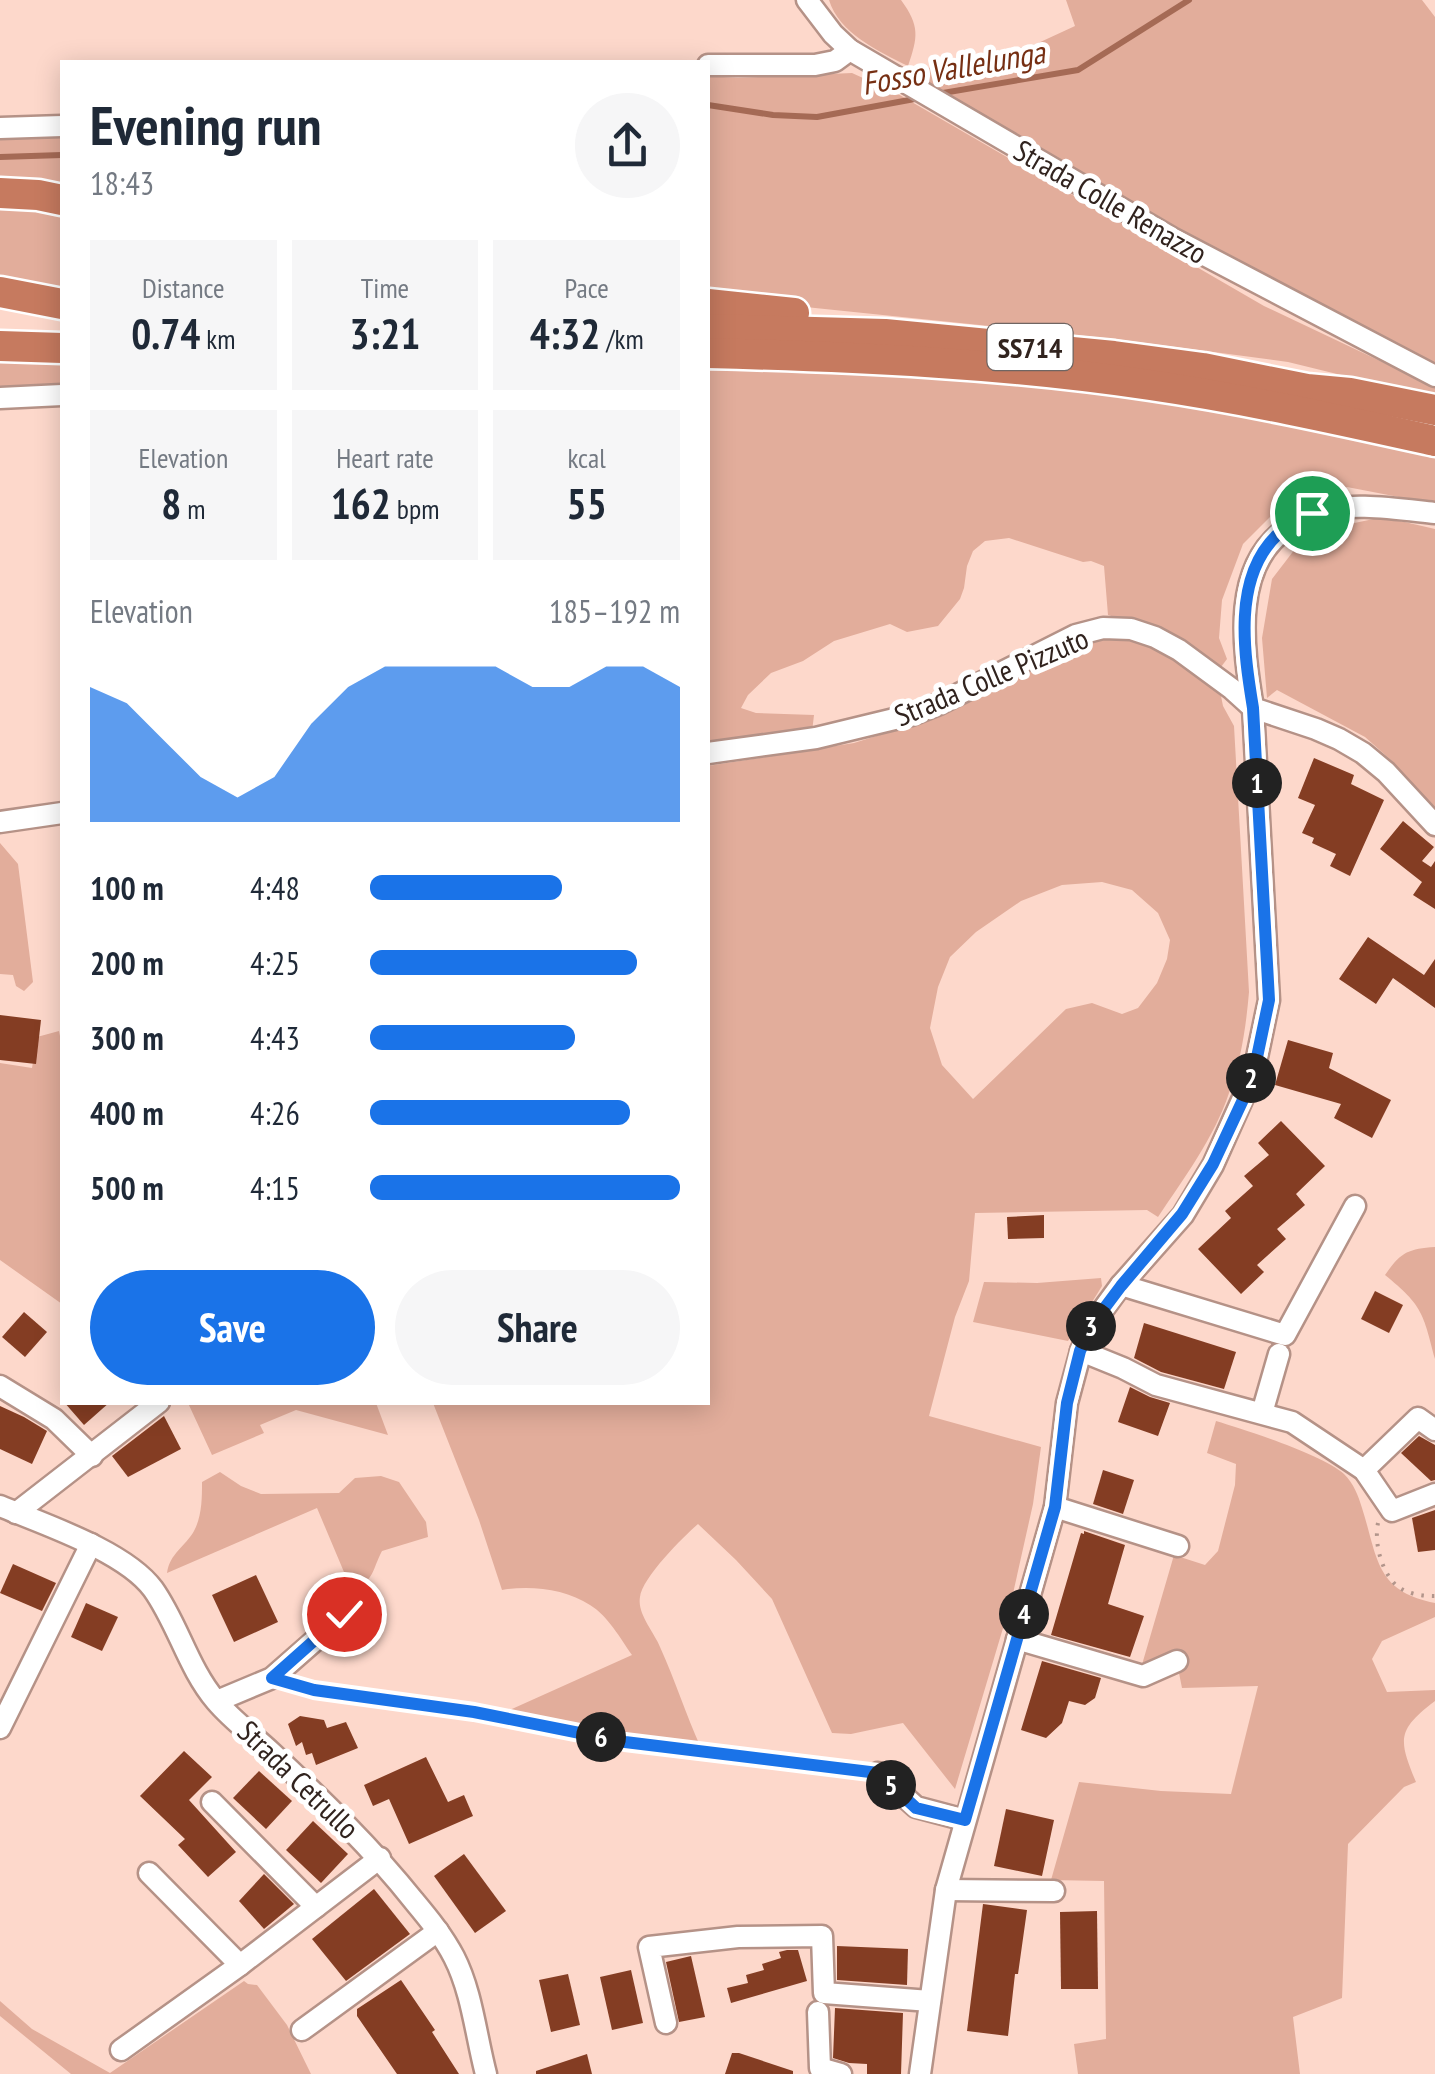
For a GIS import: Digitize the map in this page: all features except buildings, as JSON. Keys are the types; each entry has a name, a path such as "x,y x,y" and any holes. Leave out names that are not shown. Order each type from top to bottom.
{"highway":[{"path":"0,193 60,200"},
{"path":"0,292 60,304"},
{"path":"710,304 1116,345 1203,358 1308,379 1347,407"},
{"name":"SS714","path":"710,328 885,334 1202,368 1307,389 1435,440"},
{"path":"0,346 60,348"},
{"name":"SS714","path":"710,354 871,357 1083,376 1218,396 1435,410"}],"street":[{"name":"Strada Colle Renazzo","path":"806,0 850,50 1172,238 1435,376"},
{"path":"710,66 816,65 835,62 850,50"},
{"path":"0,128 60,126"},
{"path":"0,398 60,395"},
{"path":"920,2074 946,1890 1055,1507 1067,1403 1080,1351 1091,1326 1182,1214 1213,1164 1248,1089 1256,1062 1269,1000 1253,708 1246,662 1246,602 1257,561 1278,534 1312,513 1359,506 1435,513"},
{"name":"Strada Colle Pizzuto","path":"710,752 816,738 910,715 1051,646 1103,628 1130,629 1155,637 1179,650 1253,708"},
{"path":"1253,708 1339,738 1363,753 1386,772 1435,826"},
{"path":"0,822 60,814"},
{"path":"1121,1286 1285,1334 1355,1206"},
{"path":"1080,1351 1156,1385 1292,1422 1364,1470 1392,1510 1435,1494"},
{"path":"1262,1412 1279,1354"},
{"path":"0,1386 54,1418 92,1456"},
{"name":"Strada Cetrullo","path":"8,1510 92,1456 155,1405"},
{"path":"1364,1470 1418,1418 1435,1430"},
{"path":"1055,1507 1178,1546"},
{"name":"Strada Cetrullo","path":"8,1510 91,1544 151,1586 194,1669 216,1701 380,1858 438,1931 464,1981 486,2074"},
{"path":"0,1728 5,1707 91,1544"},
{"name":"Strada Cetrullo","path":"216,1701 272,1678 344,1614 335,1586"},
{"path":"1016,1639 1143,1676 1178,1661"},
{"path":"878,1773 916,1808 965,1820"},
{"path":"212,1802 316,1907"},
{"name":"Strada Cetrullo","path":"121,2050 380,1858"},
{"path":"150,1873 240,1965"},
{"path":"946,1890 1054,1891"},
{"path":"302,2030 438,1931"},
{"path":"666,2023 649,1947 738,1936 822,1936 824,1993 930,2000"},
{"path":"818,2012 820,2068 841,2074"}],"path":[{"path":"1392,1510 1380,1519 1376,1529 1384,1567 1395,1584 1408,1592 1435,1596"},
{"path":"272,1678 314,1690 474,1712 625,1742 878,1773"}],"shaded area":[{"path":"829,0 901,0 912,17 915,32 908,66 850,31"},
{"path":"1066,0 1422,0 1435,17 1435,365 1153,216 915,82 923,69 1036,44 1075,26"},
{"path":"852,73 898,94 1264,306 1435,387 1435,398 1288,362 1115,339 710,297 710,76"},
{"path":"60,132 60,194 0,189 0,133"},
{"path":"0,199 60,206 60,291 0,277"},
{"path":"0,356 60,357 60,390 0,394"},
{"path":"851,370 1109,394 1263,417 1435,455 1435,504 1347,487 1307,496 1276,511 1243,544 1222,600 1219,638 1227,659 1221,667 1210,668 1151,628 1108,615 1104,566 1009,538 985,541 973,551 960,599 938,626 907,632 890,624 834,641 803,661 771,673 748,695 741,708 756,713 814,715 812,732 710,745 710,371"},
{"path":"1383,517 1435,529 1435,811 1392,761 1365,737 1277,690 1267,698 1262,638 1272,579 1295,549 1326,529"},
{"path":"1114,638 1155,646 1185,662 1220,691 1234,726 1249,992 1240,1056 1223,1110 1198,1157 1158,1217 1147,1210 975,1213 969,1281 955,1317 929,1416 1041,1447 1012,1598 955,1789 903,1723 851,1734 832,1733 772,1599 698,1524 655,1569 642,1589 640,1603 701,1748 503,1713 632,1655 602,1615 570,1595 524,1588 502,1590 434,1405 710,1405 710,766 854,743 930,719 989,693 1077,643","holes":["1102,882 1132,890 1158,913 1170,940 1167,959 1157,983 1138,1008 1122,1014 1092,1003 1066,1009 973,1099 942,1065 930,1028 938,987 950,957 976,932 1021,901 1062,885"]},
{"path":"0,843 18,864 33,982 24,991 16,986 13,975 0,974"},
{"path":"59,1031 60,1036 60,1303 0,1260 0,1063 32,1068 37,1037"},
{"path":"1435,1247 1435,1359 1420,1311 1385,1275 1406,1253"},
{"path":"1101,1278 1102,1286 1068,1341 973,1322 984,1282"},
{"path":"189,1405 377,1405 388,1435 296,1410 260,1425 264,1433 212,1455"},
{"path":"1216,1421 1302,1451 1344,1474 1359,1499 1382,1570 1401,1590 1435,1603 1435,1617 1382,1641 1372,1659 1387,1692 1435,1690 1435,1701 1413,1720 1404,1736 1416,1782 1404,1787 1348,1844 1342,1998 1293,2017 1300,2074 1078,2074 1074,2044 1106,2039 1104,1881 1051,1880 1079,1782 1231,1794 1258,1686 1182,1688 1175,1653 1141,1668 1174,1555 1205,1565 1218,1551 1235,1485 1236,1464 1207,1453"},
{"path":"220,1472 261,1494 339,1493 355,1478 381,1476 399,1482 426,1522 428,1537 382,1551 369,1578 352,1591 317,1508 167,1573 171,1560 197,1525 202,1482"},
{"path":"244,1981 257,1985 287,2025 311,2074 71,2074 0,2016 0,2001 32,2029 110,2073"}],"waterway":[{"name":"Fosso Vallelunga","path":"937,94 1078,70 1189,0"},
{"name":"Fosso Vallelunga","path":"710,105 817,117 920,98"},
{"name":"Fosso Vallelunga","path":"0,157 60,155"}],"route":[{"path":"344,1614 272,1678 314,1690 474,1712 625,1742 878,1773 916,1808 965,1820 1055,1507 1067,1403 1080,1351 1091,1326 1182,1214 1213,1164 1248,1089 1256,1062 1269,1000 1253,708 1246,662 1246,602 1257,561 1278,534 1312,513"}]}
